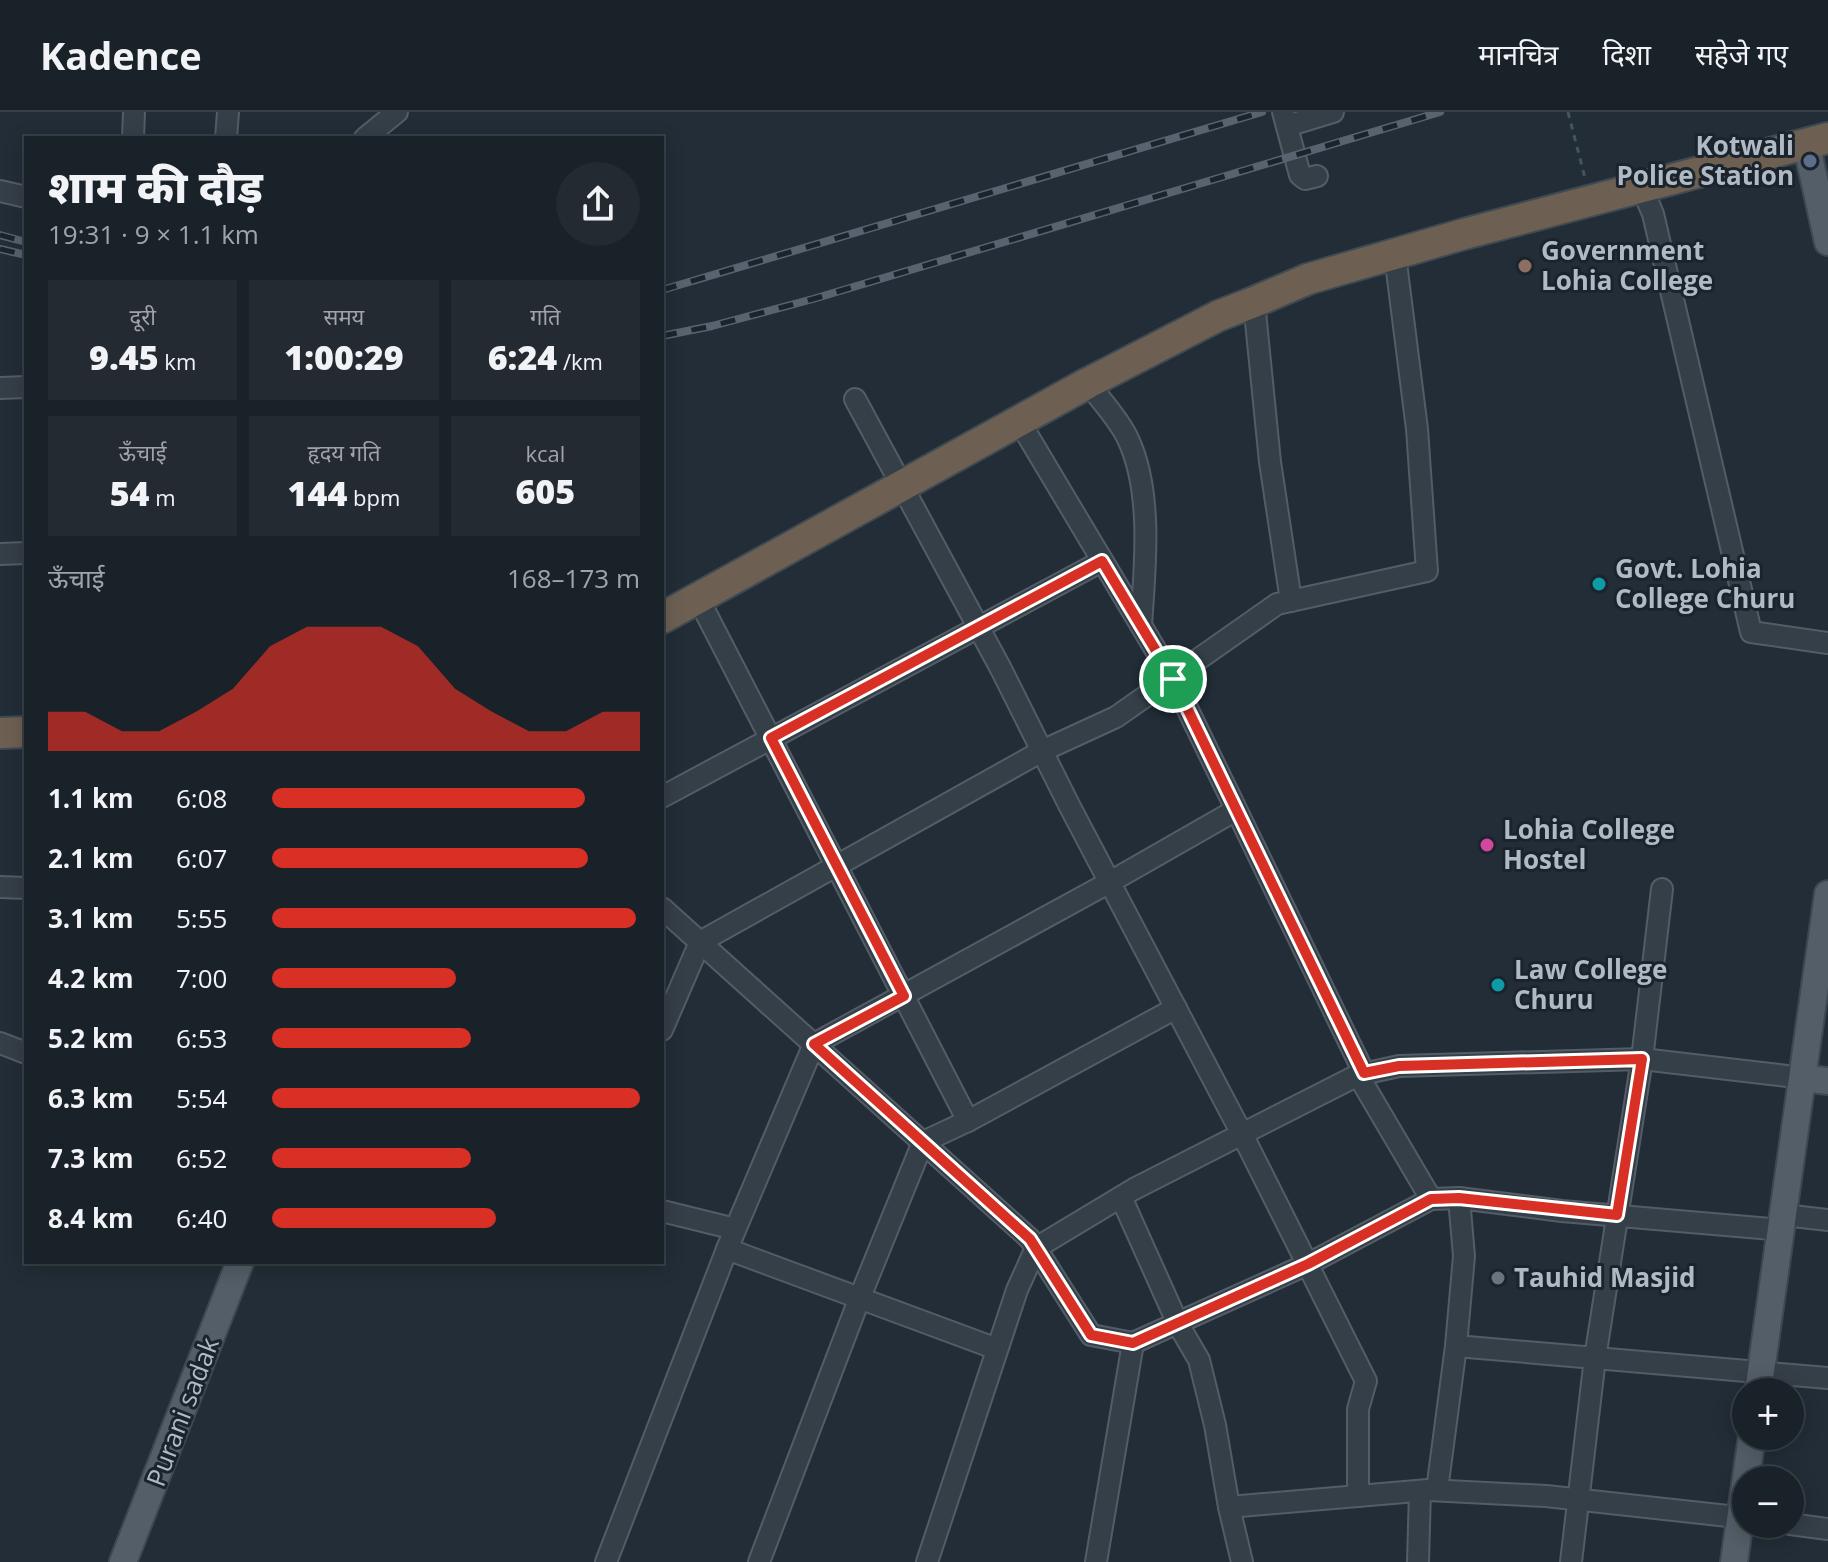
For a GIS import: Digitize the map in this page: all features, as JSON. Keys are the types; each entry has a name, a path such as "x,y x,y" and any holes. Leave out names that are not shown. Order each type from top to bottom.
{"highway":[{"path":"664,617 1088,383 1218,316 1308,279 1817,141"}],"main road":[{"path":"1817,141 1828,242"},
{"path":"1761,1378 1783,1222 1816,1080 1828,894"},
{"name":"Purani sadak","path":"123,1562 239,1264"},
{"path":"1734,1562 1739,1538"}],"street":[{"path":"133,136 134,112"},
{"path":"226,136 228,112"},
{"path":"367,136 397,112"},
{"path":"1317,176 1305,179 1300,175 1285,119 1333,112"},
{"path":"1642,188 1653,214 1751,632 1828,643"},
{"path":"0,191 24,197"},
{"path":"664,1025 700,942 1042,751 1116,717 1277,604 1427,571 1417,429 1395,255"},
{"path":"1254,302 1270,462 1291,601"},
{"path":"1088,383 1128,438 1142,482 1145,567 1141,625"},
{"path":"0,388 24,387"},
{"path":"855,399 979,628 1242,1134 1366,1381 1358,1409 1358,1496"},
{"path":"1019,421 1173,679 1361,1074 1431,1199"},
{"path":"0,554 24,553"},
{"path":"664,796 1102,561"},
{"path":"698,598 968,1121"},
{"path":"606,1562 735,1229 814,1044 1236,810"},
{"path":"0,887 24,888"},
{"path":"1571,1562 1595,1358 1642,1059 1662,889"},
{"path":"664,910 1030,1239 1091,1335 1133,1343 1308,1264 1431,1199 1459,1198 1617,1215 1783,1222 1828,1220"},
{"path":"759,1562 923,1142 968,1121 1176,1008"},
{"path":"0,1043 24,1052"},
{"path":"927,1562 1017,1290 1036,1248 1121,1197 1361,1074 1399,1066 1642,1059 1816,1080"},
{"path":"1121,1197 1178,1324 1199,1360 1242,1562"},
{"path":"1418,1562 1456,1346 1464,1256 1459,1198"},
{"path":"664,1211 735,1229"},
{"path":"727,1249 997,1349"},
{"path":"1096,1562 1133,1343"},
{"path":"1456,1346 1595,1358 1732,1378"},
{"path":"1804,1379 1828,1378"},
{"path":"1229,1507 1429,1491 1580,1499 1732,1517"},
{"path":"1804,1526 1828,1529"}],"path":[{"path":"1568,112 1591,201"}],"railway":[{"path":"664,289 1262,112"},
{"path":"664,336 813,299 1440,112"},
{"path":"0,235 24,241"},
{"path":"0,249 24,255"}],"place":[{"name":"Kotwali Police Station","path":"1810,161"},
{"name":"Government Lohia College","path":"1525,266"},
{"name":"Govt. Lohia College Churu","path":"1599,584"},
{"name":"Lohia College Hostel","path":"1487,845"},
{"name":"Law College Churu","path":"1498,985"},
{"name":"Tauhid Masjid","path":"1498,1278"}],"route":[{"path":"1102,561 1173,679 1364,1073 1399,1066 1642,1059 1617,1215 1459,1198 1431,1199 1308,1264 1133,1343 1091,1335 1030,1239 814,1044 904,996 771,738 1102,561"}]}
